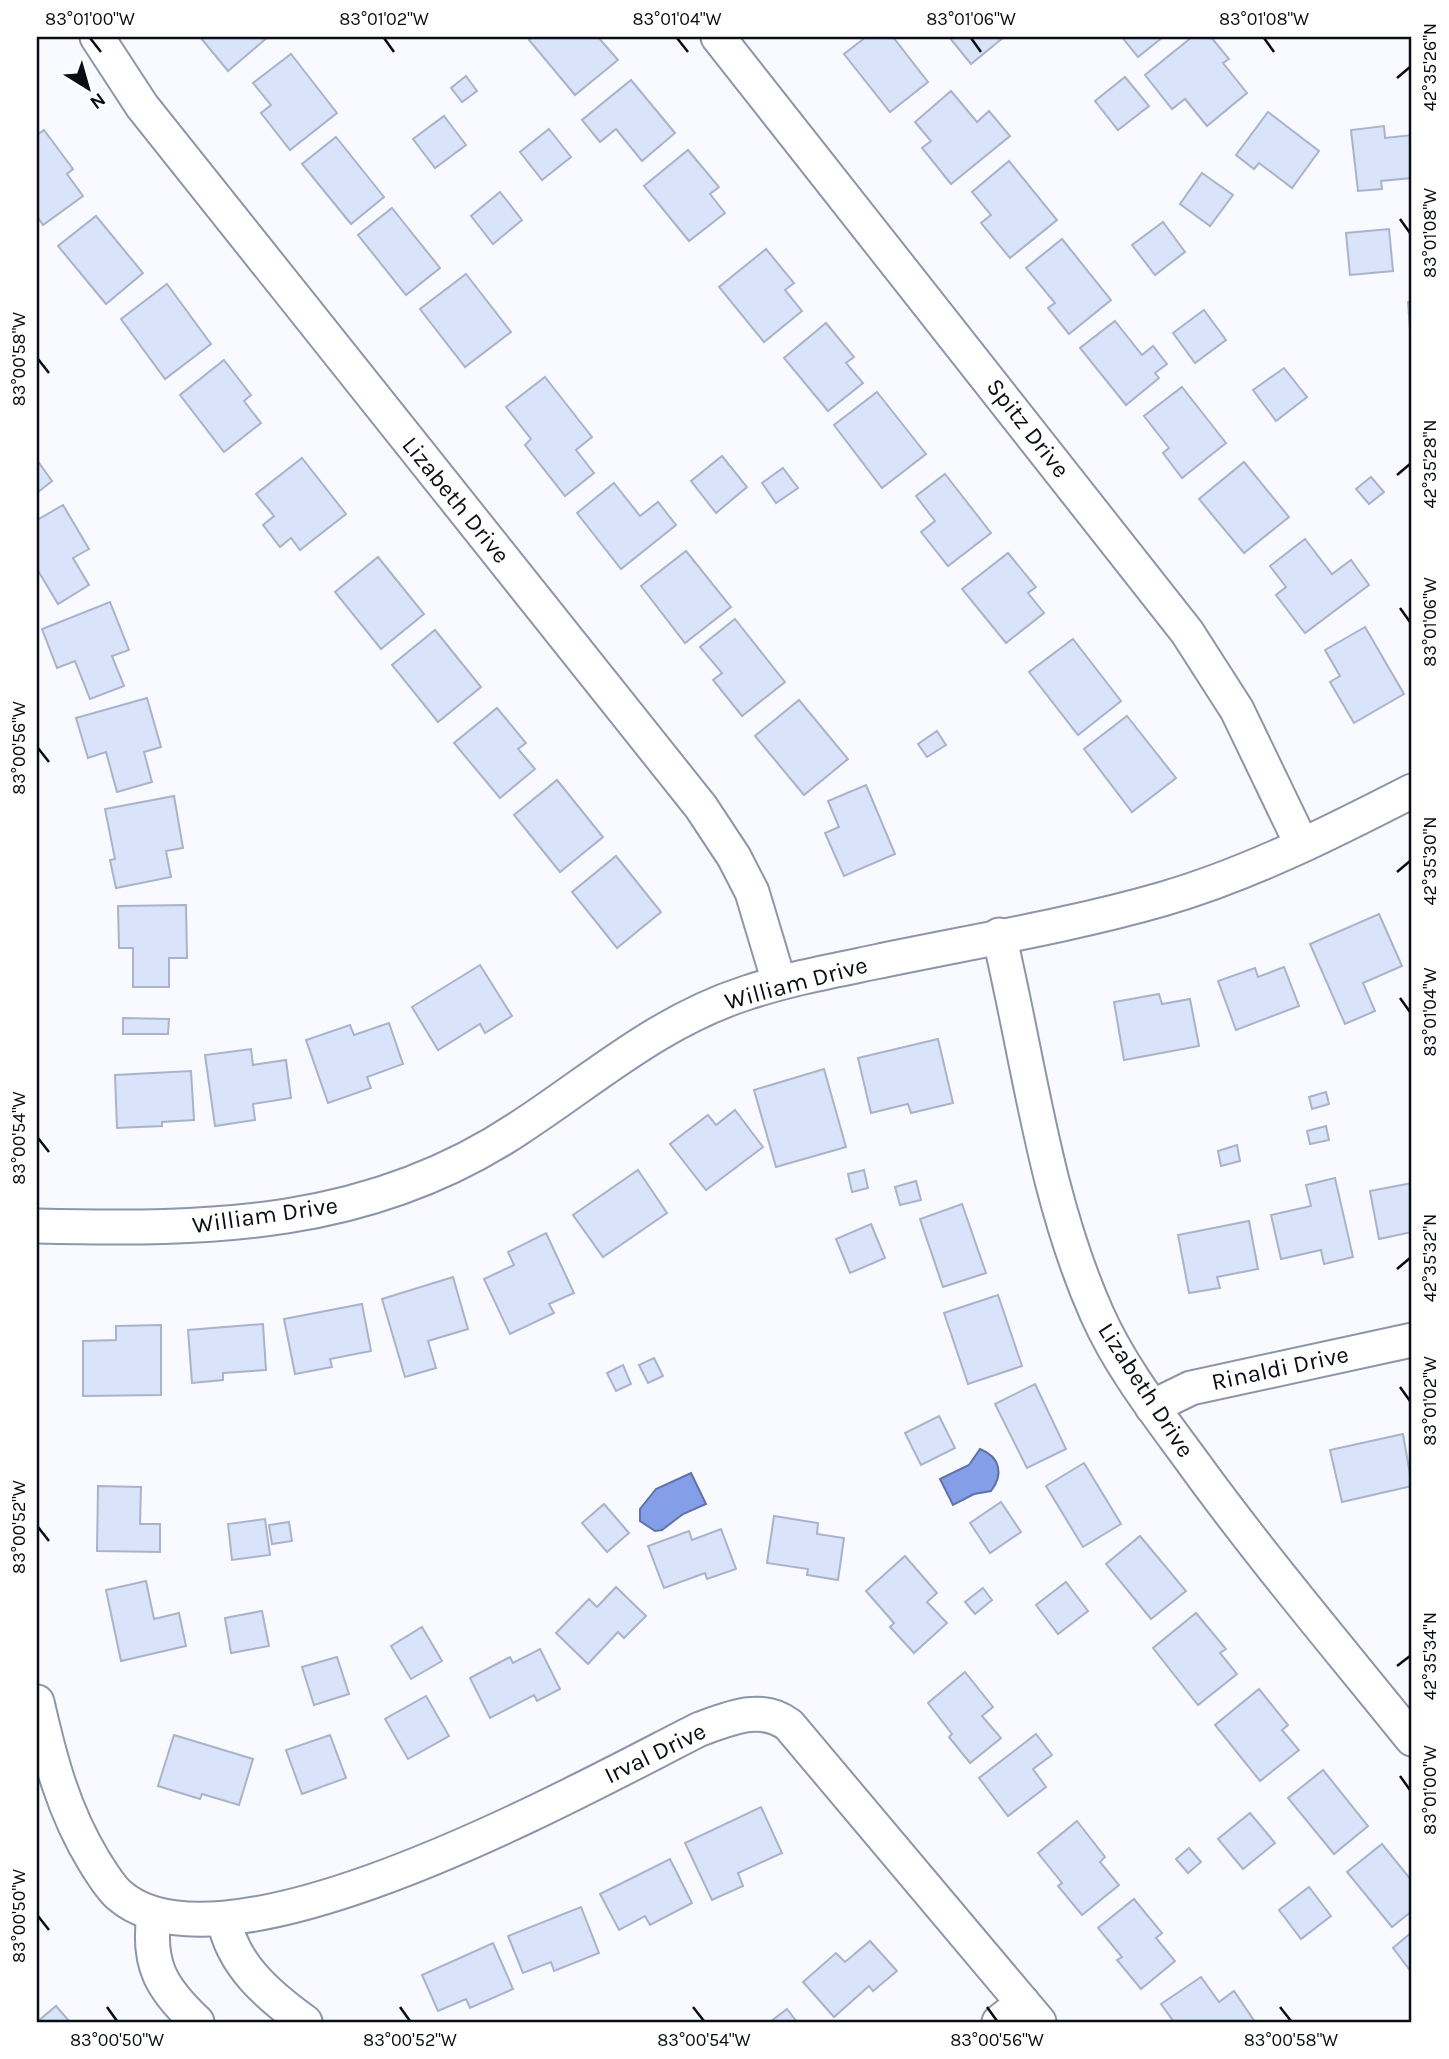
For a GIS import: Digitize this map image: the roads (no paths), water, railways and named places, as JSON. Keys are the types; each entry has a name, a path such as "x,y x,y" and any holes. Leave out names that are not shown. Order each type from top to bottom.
{"street":[{"name":"Lizabeth Drive","path":"97,37 142,106 701,807 734,857 752,892 779,982"},
{"name":"Spitz Drive","path":"718,37 1186,632 1237,710 1287,808 1301,843"},
{"name":"William Drive","path":"37,1226 170,1229 243,1223 342,1205 400,1187 457,1163 518,1129 614,1059 700,1009 779,982 1160,900 1236,875 1412,791"},
{"name":"Lizabeth Drive","path":"999,935 1041,1134 1063,1221 1097,1314 1152,1407 1213,1490 1412,1740"},
{"name":"Rinaldi Drive","path":"1152,1407 1191,1388 1412,1340"},
{"path":"37,1702 58,1787 75,1830 117,1894 154,1916 150,1942 158,1974 177,2003 197,2022"},
{"name":"Irval Drive","path":"154,1916 193,1921 225,1919 332,1893 425,1863 497,1832 700,1729 731,1718 769,1713 789,1725 1020,2016"},
{"path":"225,1919 227,1935 241,1963 282,2006 306,2022"}],"water":[{"path":"980,1449 996,1461 999,1472 995,1485 991,1491 974,1494 953,1505 940,1479 969,1465"},
{"path":"691,1473 706,1504 683,1514 662,1530 655,1531 640,1521 640,1509 656,1489"}]}
